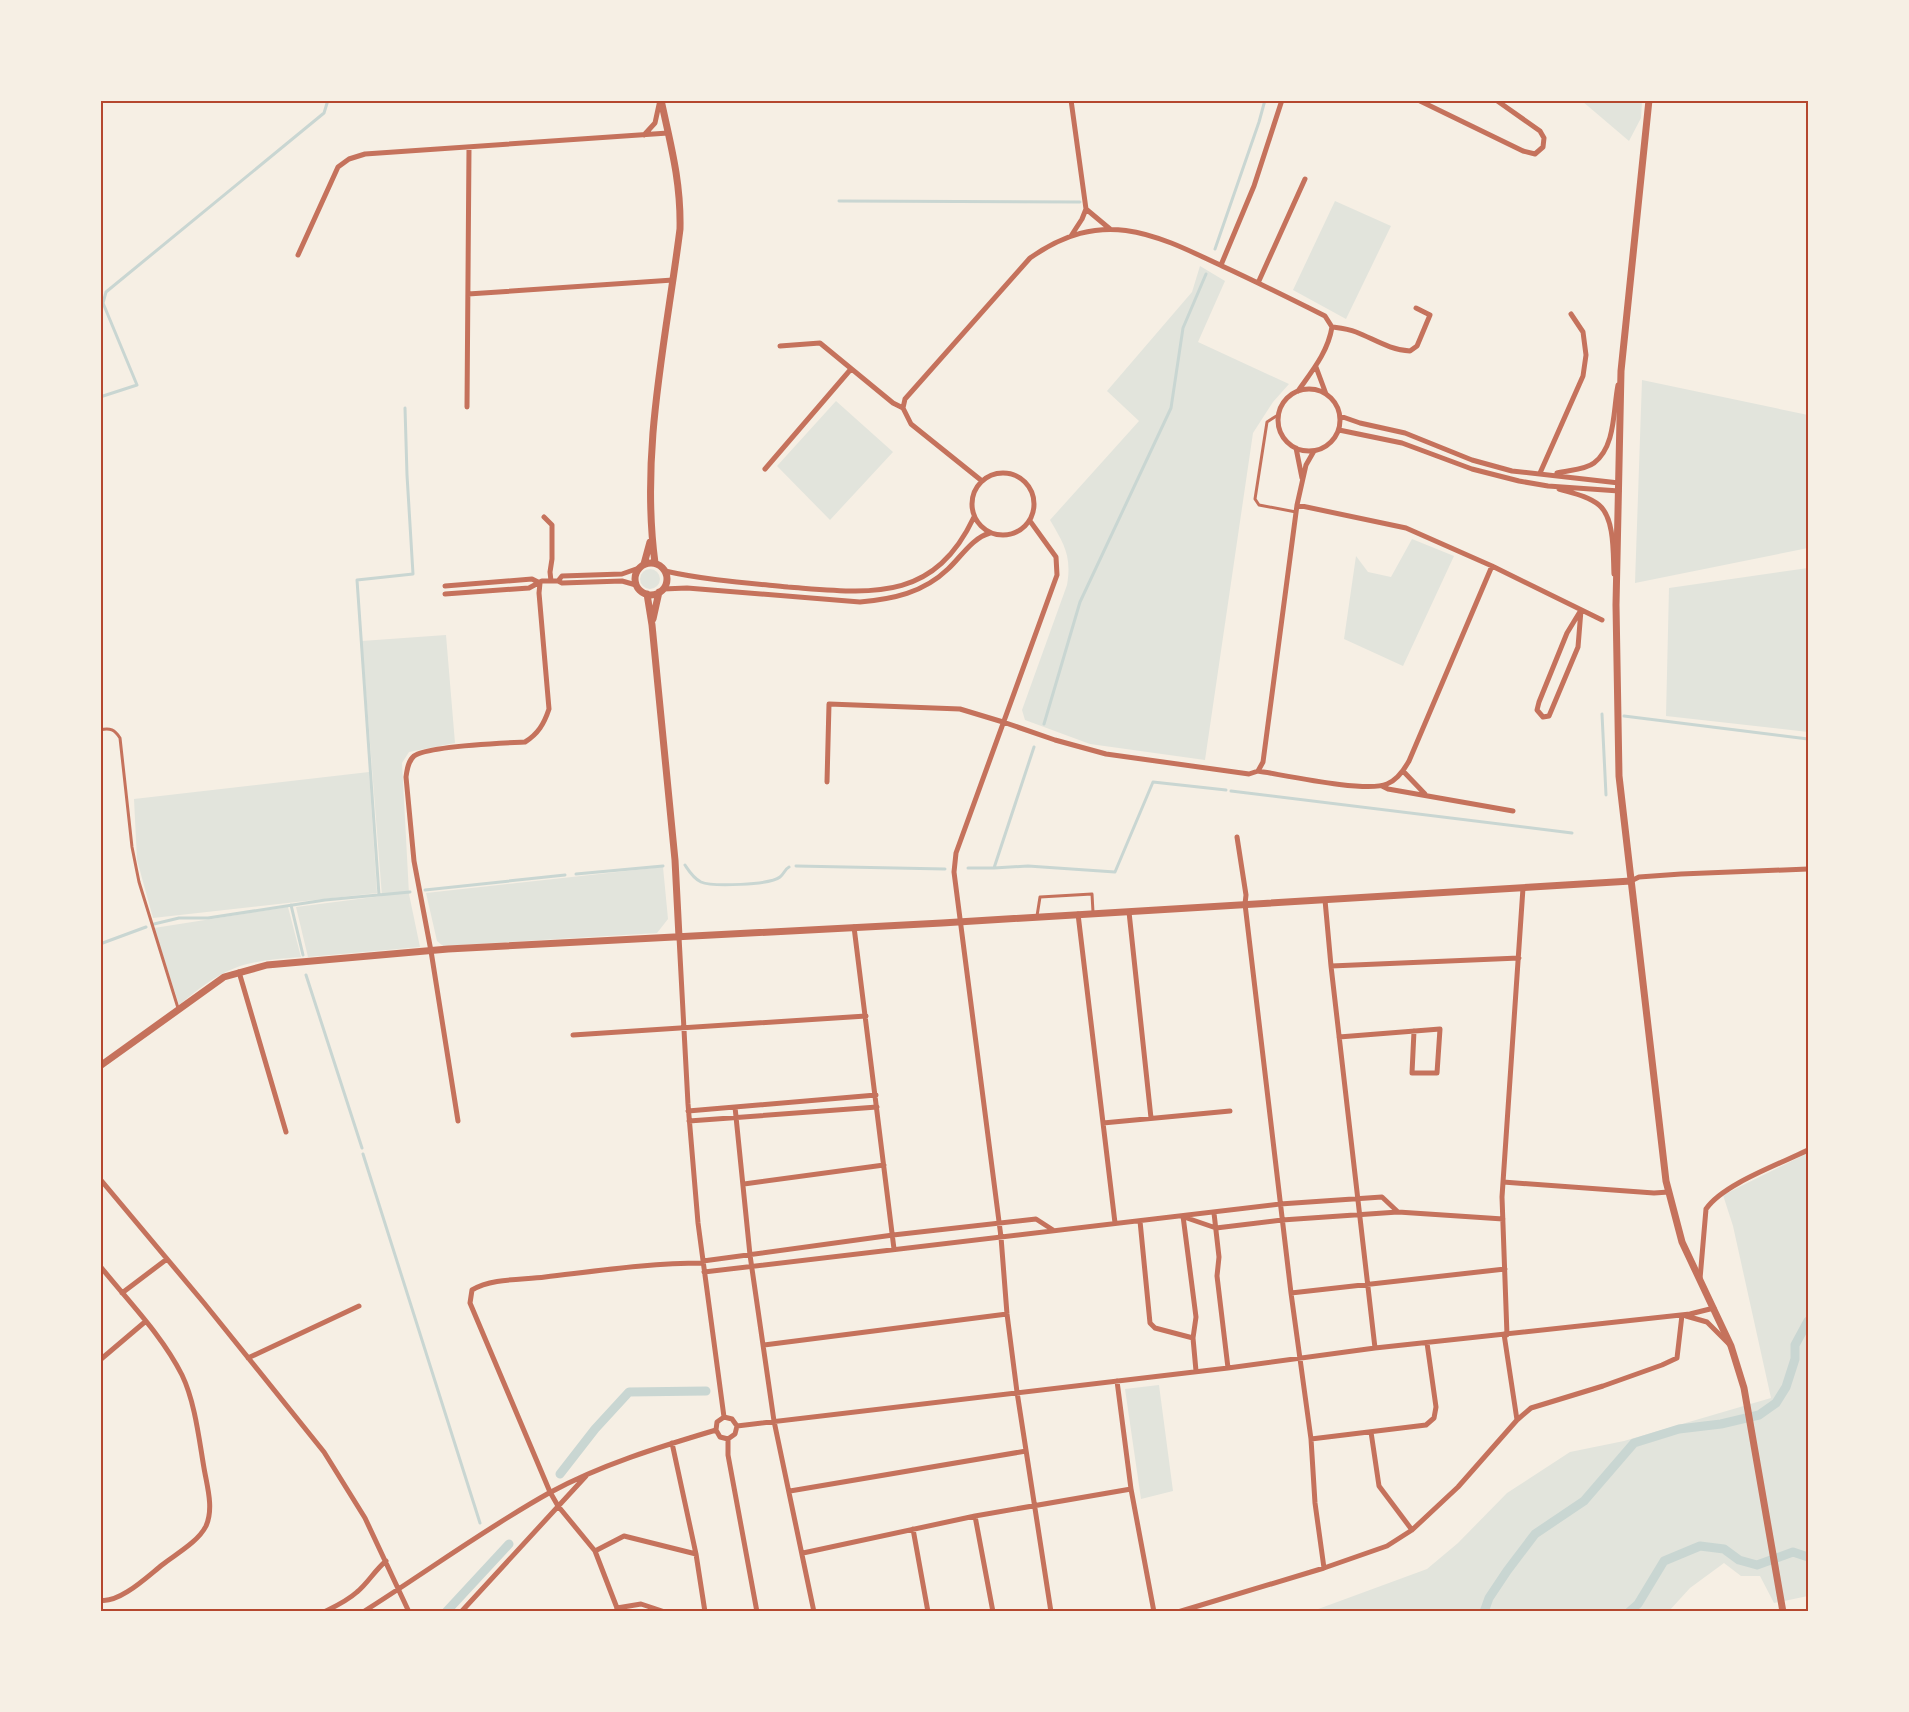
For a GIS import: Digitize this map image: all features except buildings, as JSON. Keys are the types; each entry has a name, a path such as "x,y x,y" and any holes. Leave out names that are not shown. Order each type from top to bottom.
{"street":[{"path":"652,625 666,577 664,571 656,563 651,534 653,430 656,390 680,229 681,203 679,180 660,100"},
{"path":"644,135 655,123 660,100"},
{"path":"1071,100 1086,209 1083,219 1071,236"},
{"path":"1221,266 1254,186 1282,100"},
{"path":"1418,100 1523,151 1535,154 1543,147 1544,138 1540,131 1496,100"},
{"path":"1551,474 1592,465 1605,452 1612,433 1621,371 1649,100"},
{"path":"298,255 338,167 349,159 365,154 668,133"},
{"path":"468,407 469,148"},
{"path":"1258,283 1305,179"},
{"path":"1086,209 1111,229"},
{"path":"903,408 905,399 1030,258 1071,236 1111,229 1134,231 1165,239 1325,316 1332,327 1316,368 1298,391 1286,399 1278,415 1281,434 1285,440 1296,448 1314,451 1329,444 1339,430 1340,416 1334,401 1326,394 1312,389 1298,391"},
{"path":"468,294 673,280"},
{"path":"1332,327 1354,331 1378,343 1410,351 1417,346 1430,315 1416,308"},
{"path":"1540,473 1583,376 1586,355 1583,332 1571,314"},
{"path":"780,346 820,343 893,403 903,408 911,424 982,481"},
{"path":"1316,368 1326,394"},
{"path":"765,469 851,369"},
{"path":"1621,371 1616,605 1619,776 1661,1143 1669,1192 1682,1242 1731,1346 1744,1388 1783,1611"},
{"path":"1340,416 1405,433 1482,463 1512,471 1551,474 1619,487"},
{"path":"1339,430 1402,443 1472,469 1548,486 1583,496 1601,505 1611,525 1616,605"},
{"path":"1296,448 1303,482"},
{"path":"1258,771 1263,762 1297,508 1306,465 1314,451"},
{"path":"1002,473 1014,475 1023,480 1034,499 1034,511 1022,529 1001,536 990,533 981,526 974,517 972,498 982,481 992,475 1002,473"},
{"path":"1548,486 1619,487"},
{"path":"1297,508 1406,528 1492,566 1602,620"},
{"path":"544,517 552,525 550,572 555,581"},
{"path":"664,571 689,577 816,589 861,592 895,588 928,573 958,544 974,517"},
{"path":"1029,521 1056,557 1057,575 956,853 954,872 1001,1237 1007,1314 1017,1392 1051,1611"},
{"path":"647,594 661,590 687,588 860,602 882,600 906,595 928,584 946,571 979,536 990,533"},
{"path":"636,585 635,574 641,566 651,534"},
{"path":"555,581 562,576 622,574 656,563"},
{"path":"827,782 829,704 960,710 1106,754 1249,774 1258,771 1363,787 1382,786 1393,781 1403,771 1422,735 1492,566"},
{"path":"445,586 532,579 540,583"},
{"path":"445,594 529,588 542,581 562,583 622,581 636,585 647,594 675,860 688,1110 698,1223 724,1417"},
{"path":"458,1121 414,861 406,777 407,766 415,756 431,750 525,742 533,737 545,723 549,710 538,593 540,583"},
{"path":"1581,610 1578,647 1549,716 1543,717 1537,710 1539,702 1567,633 1581,610"},
{"path":"1403,771 1426,795"},
{"path":"1382,786 1388,789 1513,811"},
{"path":"1237,837 1246,895 1245,904 1290,1293 1311,1439 1315,1503 1324,1568"},
{"path":"100,1066 224,978 267,965 431,951 1523,888 1631,881 1639,877 1681,874 1809,870"},
{"path":"1517,1420 1506,1334 1503,1182 1523,888"},
{"path":"1325,900 1330,966 1375,1348"},
{"path":"1129,912 1152,1118"},
{"path":"1078,914 1115,1223"},
{"path":"854,927 894,1249"},
{"path":"1330,966 1519,958"},
{"path":"238,972 286,1132"},
{"path":"573,1035 866,1016"},
{"path":"1339,1036 1440,1029 1437,1073 1412,1073 1413,1031"},
{"path":"688,1110 876,1095"},
{"path":"735,1107 750,1255 774,1421 814,1611"},
{"path":"689,1120 877,1107"},
{"path":"1103,1123 1230,1111"},
{"path":"1700,1279 1706,1209 1713,1200 1728,1190 1809,1150"},
{"path":"744,1184 884,1165"},
{"path":"100,1179 324,1452 365,1518 409,1611"},
{"path":"1503,1182 1654,1193 1669,1192"},
{"path":"704,1272 1053,1230 1358,1197 1382,1197 1398,1212"},
{"path":"1183,1216 1216,1228 1282,1220 1398,1212 1503,1219"},
{"path":"1214,1213 1219,1257 1217,1276 1228,1368"},
{"path":"1183,1216 1196,1317 1193,1338 1196,1371"},
{"path":"665,1611 641,1604 616,1610 595,1551 558,1506 550,1492 470,1303 472,1290 481,1285 703,1262 999,1223 1036,1220 1053,1230"},
{"path":"1140,1221 1150,1323 1155,1328 1193,1338"},
{"path":"122,1293 167,1259"},
{"path":"100,1266 146,1321 183,1377 196,1422 211,1509 206,1527 193,1541 128,1591 114,1599 100,1600"},
{"path":"1290,1293 1505,1269"},
{"path":"248,1358 359,1306"},
{"path":"737,1426 1228,1368 1375,1348 1682,1315 1714,1308"},
{"path":"764,1345 1007,1314"},
{"path":"1682,1315 1707,1322 1731,1346"},
{"path":"1178,1611 1324,1568 1387,1546 1412,1530 1458,1487 1517,1420 1531,1408 1603,1386 1677,1358 1682,1315"},
{"path":"100,1360 146,1321"},
{"path":"1311,1439 1426,1425 1434,1418 1436,1407 1427,1343"},
{"path":"1117,1381 1131,1489 1154,1611"},
{"path":"724,1417 732,1419 737,1426 735,1434 728,1439 720,1437 716,1430 717,1422 724,1417"},
{"path":"363,1611 550,1492 588,1474 672,1443 716,1430"},
{"path":"1371,1432 1379,1486 1412,1530"},
{"path":"728,1439 728,1455 757,1611"},
{"path":"672,1443 696,1554 705,1611"},
{"path":"790,1491 1026,1451"},
{"path":"460,1611 588,1474"},
{"path":"803,1553 975,1516 1131,1489"},
{"path":"975,1516 993,1611"},
{"path":"913,1529 928,1611"},
{"path":"595,1551 624,1536 696,1554"},
{"path":"324,1611 353,1596 375,1570 386,1561"}],"lane":[{"path":"1278,415 1267,422 1256,499 1259,505 1297,508"},
{"path":"100,730 115,731 120,738 132,847 139,882 178,1010"},
{"path":"1036,917 1040,897 1092,894 1093,914"}],"shaded area":[{"path":"1582,101 1642,101 1641,118 1629,141"},
{"path":"1335,201 1391,226 1346,319 1293,290"},
{"path":"1200,266 1225,281 1198,342 1289,384 1273,402 1253,433 1205,760 1090,744 1025,720 1022,710 1067,585 1068,558 1050,520 1139,421 1107,391 1192,292"},
{"path":"1642,380 1808,415 1808,548 1635,583"},
{"path":"836,401 893,452 830,520 777,466"},
{"path":"1412,539 1454,556 1403,666 1344,639 1356,556 1368,572 1391,577"},
{"path":"1808,568 1808,732 1666,716 1669,588"},
{"path":"650,569 657,572 660,579 657,586 650,589 643,586 640,579 643,572"},
{"path":"446,635 455,743 409,752 402,763 409,894 420,947 308,957 296,907 382,896 362,641"},
{"path":"369,772 377,893 153,918 137,860 134,799"},
{"path":"663,867 668,919 657,933 443,946 437,941 426,893"},
{"path":"288,907 301,957 243,965 227,971 179,1005 154,928"},
{"path":"1808,1153 1808,1596 1774,1603 1760,1576 1741,1576 1724,1563 1690,1588 1669,1611 1310,1612 1427,1569 1458,1543 1507,1493 1570,1452 1624,1441 1771,1398 1733,1226 1723,1195"},
{"path":"1159,1385 1173,1491 1141,1499 1125,1389"}],"waterway":[{"path":"100,397 137,385 103,303 106,292 324,113 328,100"},
{"path":"1215,249 1265,100"},
{"path":"839,201 1080,202"},
{"path":"1044,724 1080,602 1171,408 1183,328 1206,274"},
{"path":"379,895 357,580 413,574 405,408"},
{"path":"1602,714 1606,795"},
{"path":"1624,716 1808,739"},
{"path":"968,868 994,868 1034,747"},
{"path":"994,868 1028,866 1115,872 1153,782 1226,790"},
{"path":"1231,791 1572,833"},
{"path":"685,865 701,882 728,885 774,880 789,867"},
{"path":"576,874 663,866"},
{"path":"796,866 945,869"},
{"path":"425,890 565,875"},
{"path":"154,924 179,918 208,918 325,900 410,892"},
{"path":"291,905 303,955"},
{"path":"100,944 146,927"},
{"path":"306,975 362,1148"},
{"path":"363,1154 480,1523"},
{"path":"1484,1612 1489,1598 1535,1534 1584,1501 1634,1443 1679,1429 1721,1424 1759,1415 1776,1403 1786,1387 1795,1359 1795,1345 1808,1321"},
{"path":"560,1474 595,1429 629,1392 706,1391"},
{"path":"446,1612 509,1544"},
{"path":"1629,1612 1638,1604 1664,1561 1700,1546 1724,1549 1739,1560 1757,1565 1793,1552 1808,1557"}]}
